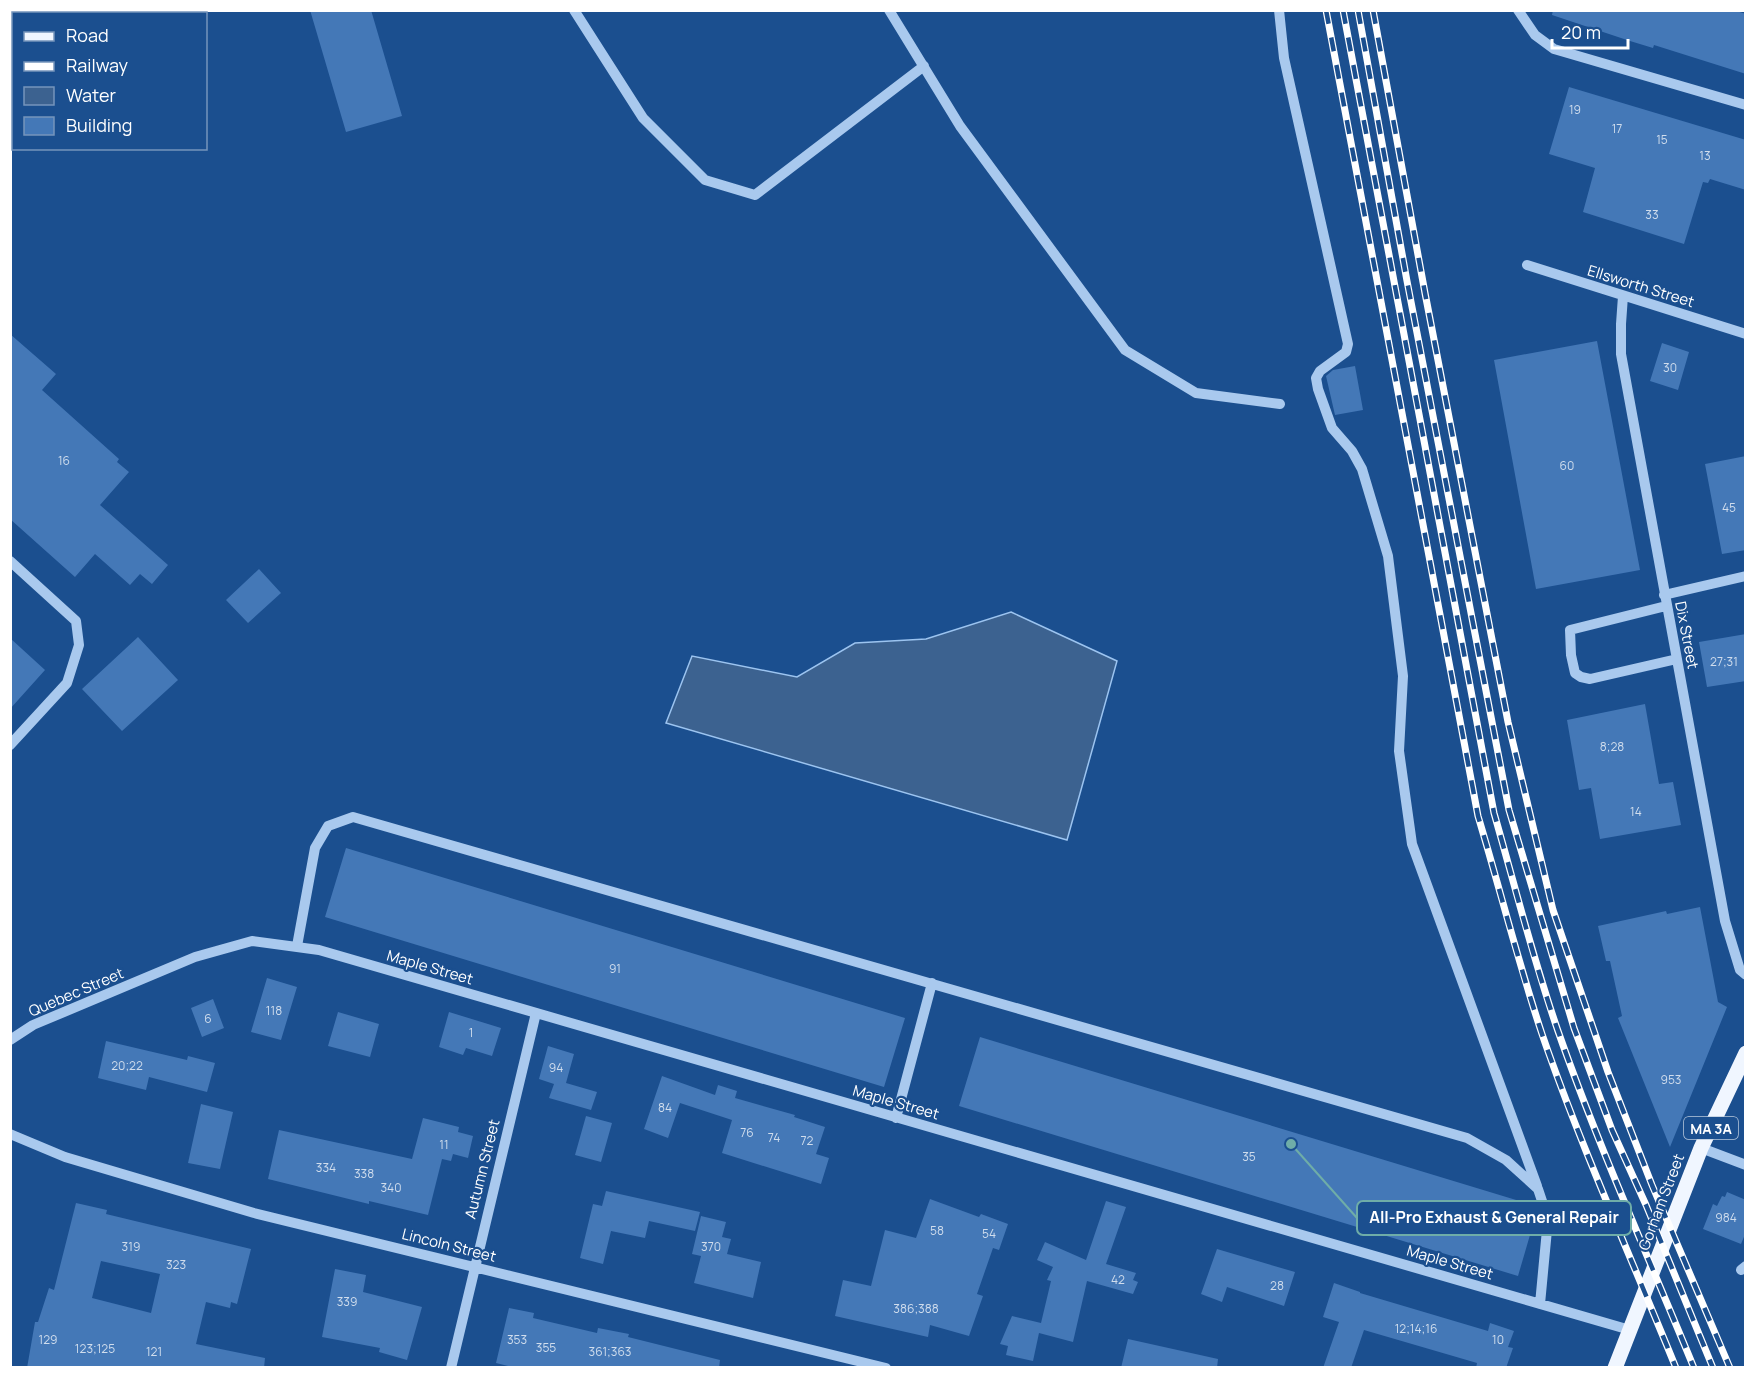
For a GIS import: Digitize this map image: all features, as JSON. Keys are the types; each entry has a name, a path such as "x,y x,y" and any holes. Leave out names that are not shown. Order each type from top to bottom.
{"main road":[{"name":"Gorham Street","path":"1615,1368 1701,1148 1744,1063"}],"street":[{"path":"574,10 642,118 705,180 755,195 924,66"},
{"path":"889,10 971,141 1125,350 1196,393 1280,404"},
{"path":"1279,10 1284,58 1348,344 1346,352 1320,371 1316,378 1318,388 1332,428 1352,451 1362,469 1388,556 1403,676 1400,751 1412,844 1548,1219 1540,1304"},
{"path":"1518,10 1535,35 1554,49 1746,105"},
{"name":"Ellsworth Street","path":"1527,265 1746,334"},
{"name":"Dix Street","path":"1623,296 1620,324 1622,354 1665,600 1725,921 1740,970 1746,975"},
{"path":"10,561 76,621 79,645 67,683 10,745"},
{"path":"1677,659 1590,679 1581,677 1575,673 1571,655 1570,630 1746,576"},
{"path":"297,946 315,848 328,826 354,817 1467,1138 1506,1160 1538,1189"},
{"name":"Maple Street","path":"154,975 195,957 252,941 319,950 1630,1330"},
{"name":"Quebec Street","path":"10,1040 33,1025 154,975"},
{"path":"896,1118 932,983"},
{"name":"Autumn Street","path":"451,1368 536,1013"},
{"name":"Lincoln Street","path":"10,1134 65,1157 254,1214 886,1368"},
{"path":"1701,1148 1746,1165"}],"water":[{"path":"1011,612 1117,661 1067,840 666,723 692,656 797,677 855,643 926,639"}],"building":[{"path":"310,10 371,10 402,116 346,132"},
{"path":"1553,10 1733,10 1746,14 1746,74 1654,45 1653,48 1630,41 1552,15"},
{"path":"1569,87 1746,140 1746,190 1710,179 1708,183 1703,182 1684,244 1583,212 1595,168 1549,154"},
{"path":"10,334 56,374 42,390 119,459 117,462 129,472 100,505 168,565 152,584 140,574 130,585 95,554 75,577 10,519"},
{"path":"1597,341 1640,570 1536,589 1494,360"},
{"path":"1662,343 1689,352 1678,390 1650,381"},
{"path":"1355,366 1363,410 1335,415 1326,376 1333,370"},
{"path":"1746,456 1746,550 1722,554 1705,464"},
{"path":"259,569 281,593 248,623 226,600"},
{"path":"1746,634 1746,681 1707,687 1699,642"},
{"path":"138,637 178,680 122,731 82,689"},
{"path":"10,638 45,670 10,709"},
{"path":"1645,704 1659,784 1673,782 1681,825 1600,839 1591,788 1579,790 1567,720"},
{"path":"346,848 905,1018 884,1087 325,917"},
{"path":"1700,907 1718,1002 1727,1007 1670,1147 1618,1018 1622,1016 1610,961 1606,961 1598,926 1666,911 1667,914"},
{"path":"267,978 297,987 281,1040 251,1032"},
{"path":"213,999 224,1028 202,1037 191,1008"},
{"path":"338,1012 379,1024 370,1057 328,1046"},
{"path":"449,1012 501,1028 492,1056 466,1048 463,1055 439,1047"},
{"path":"980,1037 1536,1206 1537,1211 1518,1276 959,1106"},
{"path":"106,1041 187,1060 188,1056 215,1063 207,1092 149,1077 146,1090 98,1078"},
{"path":"548,1046 574,1054 566,1083 597,1092 591,1110 549,1098 554,1084 539,1079"},
{"path":"662,1076 715,1095 718,1085 737,1091 735,1098 795,1115 794,1117 825,1127 816,1154 829,1158 821,1184 722,1153 732,1120 680,1103 668,1138 644,1129"},
{"path":"201,1104 233,1112 220,1169 188,1163"},
{"path":"586,1116 612,1123 601,1162 575,1155"},
{"path":"423,1118 459,1127 458,1132 473,1136 468,1158 453,1154 451,1161 442,1159 428,1215 369,1201 369,1204 268,1179 279,1130 412,1159"},
{"path":"606,1191 700,1212 695,1231 649,1221 645,1238 611,1231 603,1264 580,1258 593,1204 602,1206"},
{"path":"1727,1192 1746,1200 1746,1232 1741,1244 1703,1229 1713,1204 1717,1206"},
{"path":"930,1199 979,1217 981,1214 1008,1224 999,1250 993,1248 977,1294 983,1296 969,1336 930,1325 928,1337 835,1316 843,1280 871,1286 885,1230 916,1238"},
{"path":"1106,1201 1126,1207 1106,1264 1136,1273 1133,1280 1138,1282 1133,1294 1087,1281 1073,1342 1039,1333 1033,1361 1006,1355 1008,1346 1000,1344 1012,1316 1041,1323 1051,1281 1047,1280 1053,1267 1037,1260 1045,1242 1086,1260"},
{"path":"76,1203 107,1210 106,1214 251,1249 237,1304 231,1302 230,1308 206,1302 196,1344 265,1358 264,1368 27,1368 35,1322 38,1322 49,1288 54,1290","holes":["101,1261 160,1274 151,1313 92,1298"]},
{"path":"701,1216 726,1222 722,1237 731,1239 727,1254 761,1262 753,1298 694,1283 701,1256 692,1254"},
{"path":"1217,1249 1295,1272 1284,1306 1227,1287 1222,1302 1201,1294"},
{"path":"335,1269 366,1275 363,1292 422,1307 407,1360 379,1352 380,1348 322,1337"},
{"path":"1334,1283 1360,1293 1488,1331 1490,1323 1514,1331 1508,1347 1513,1348 1506,1368 1476,1368 1477,1363 1364,1330 1351,1368 1323,1368 1339,1322 1323,1317"},
{"path":"509,1308 534,1313 533,1318 597,1333 598,1328 629,1334 628,1337 720,1360 719,1368 516,1368 496,1363"},
{"path":"1128,1339 1218,1359 1217,1368 1121,1368"}],"railway":[{"path":"1326,10 1478,816 1525,980 1557,1076 1676,1368"},
{"path":"1343,10 1494,813 1532,950 1573,1074 1694,1368"},
{"path":"1358,10 1407,281 1509,810 1574,1028 1612,1130 1646,1205 1713,1368"},
{"path":"1373,10 1508,722 1553,910 1608,1072 1652,1185 1730,1368"}],"place":[{"name":"All-Pro Exhaust & General Repair","path":"1291,1144"}]}
